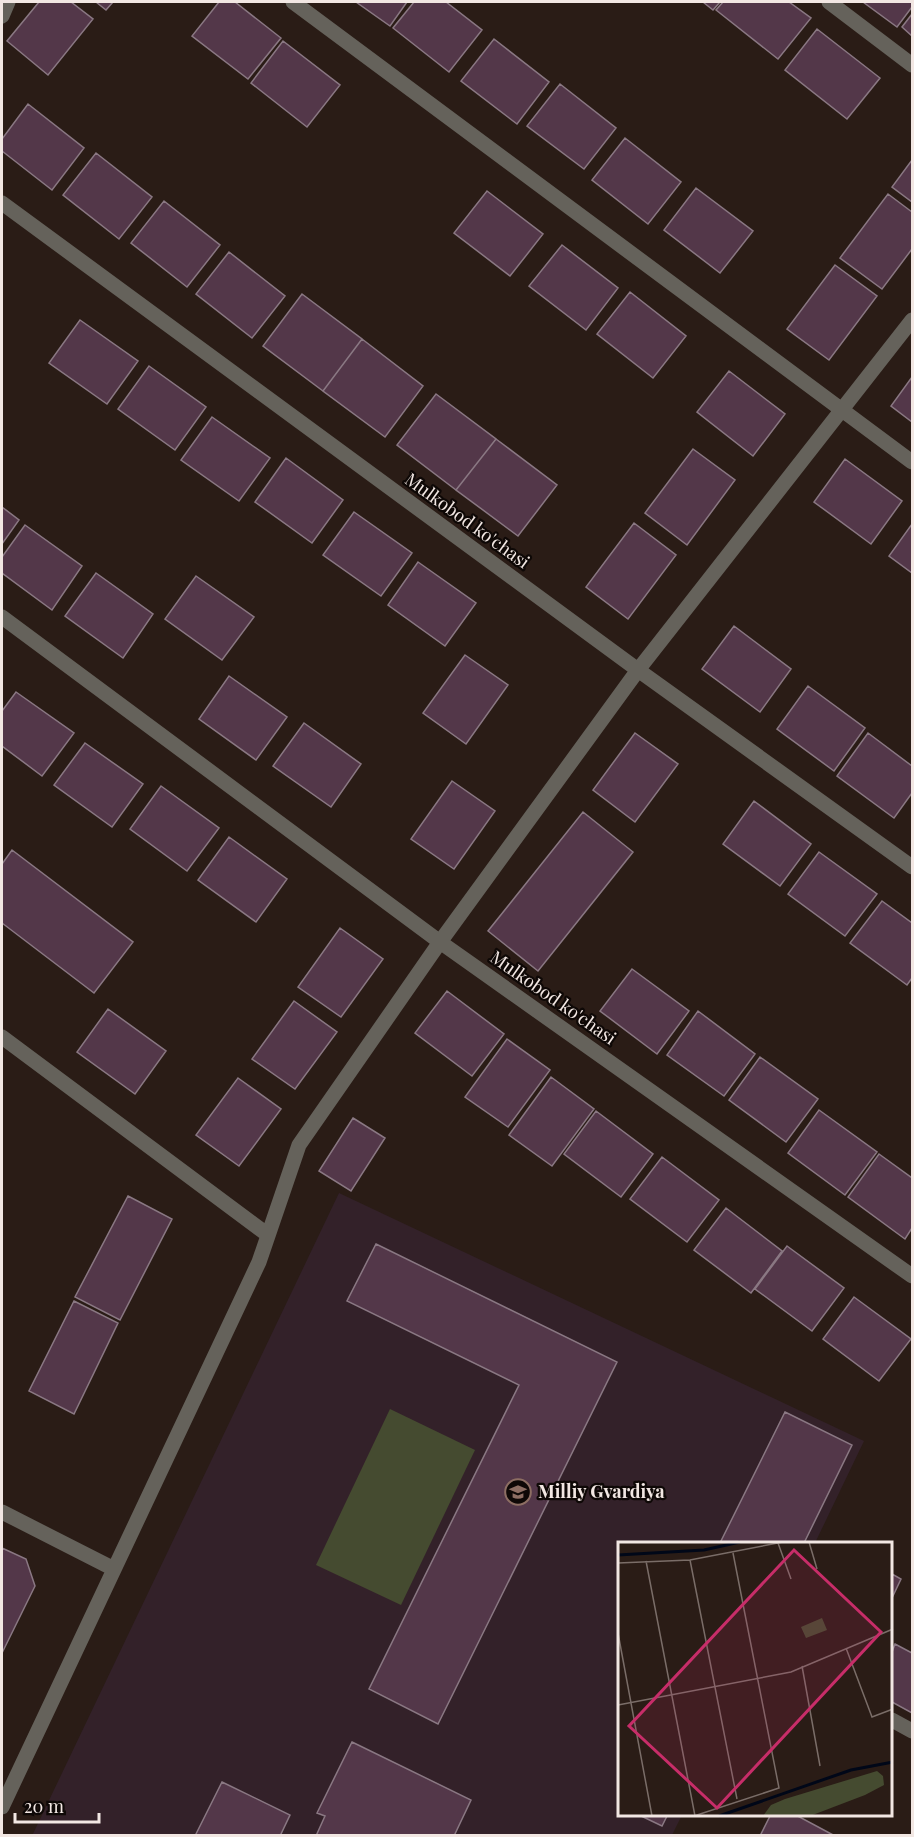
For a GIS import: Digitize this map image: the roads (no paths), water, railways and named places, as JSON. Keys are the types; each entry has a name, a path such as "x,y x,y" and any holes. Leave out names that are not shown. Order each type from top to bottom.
{"street":[{"path":"2,16 8,2"},
{"path":"293,2 912,462"},
{"path":"829,2 912,65"},
{"name":"Mulkobod ko'chasi","path":"2,203 638,670 912,867"},
{"path":"2,1807 259,1262 299,1145 440,942 638,670 912,320"},
{"name":"Mulkobod ko'chasi","path":"2,617 440,942 912,1276"},
{"path":"2,1037 268,1235"},
{"path":"2,1512 114,1569"},
{"path":"893,1721 912,1731"}],"place":[{"name":"Milliy Gvardiya","path":"518,1492"}]}
